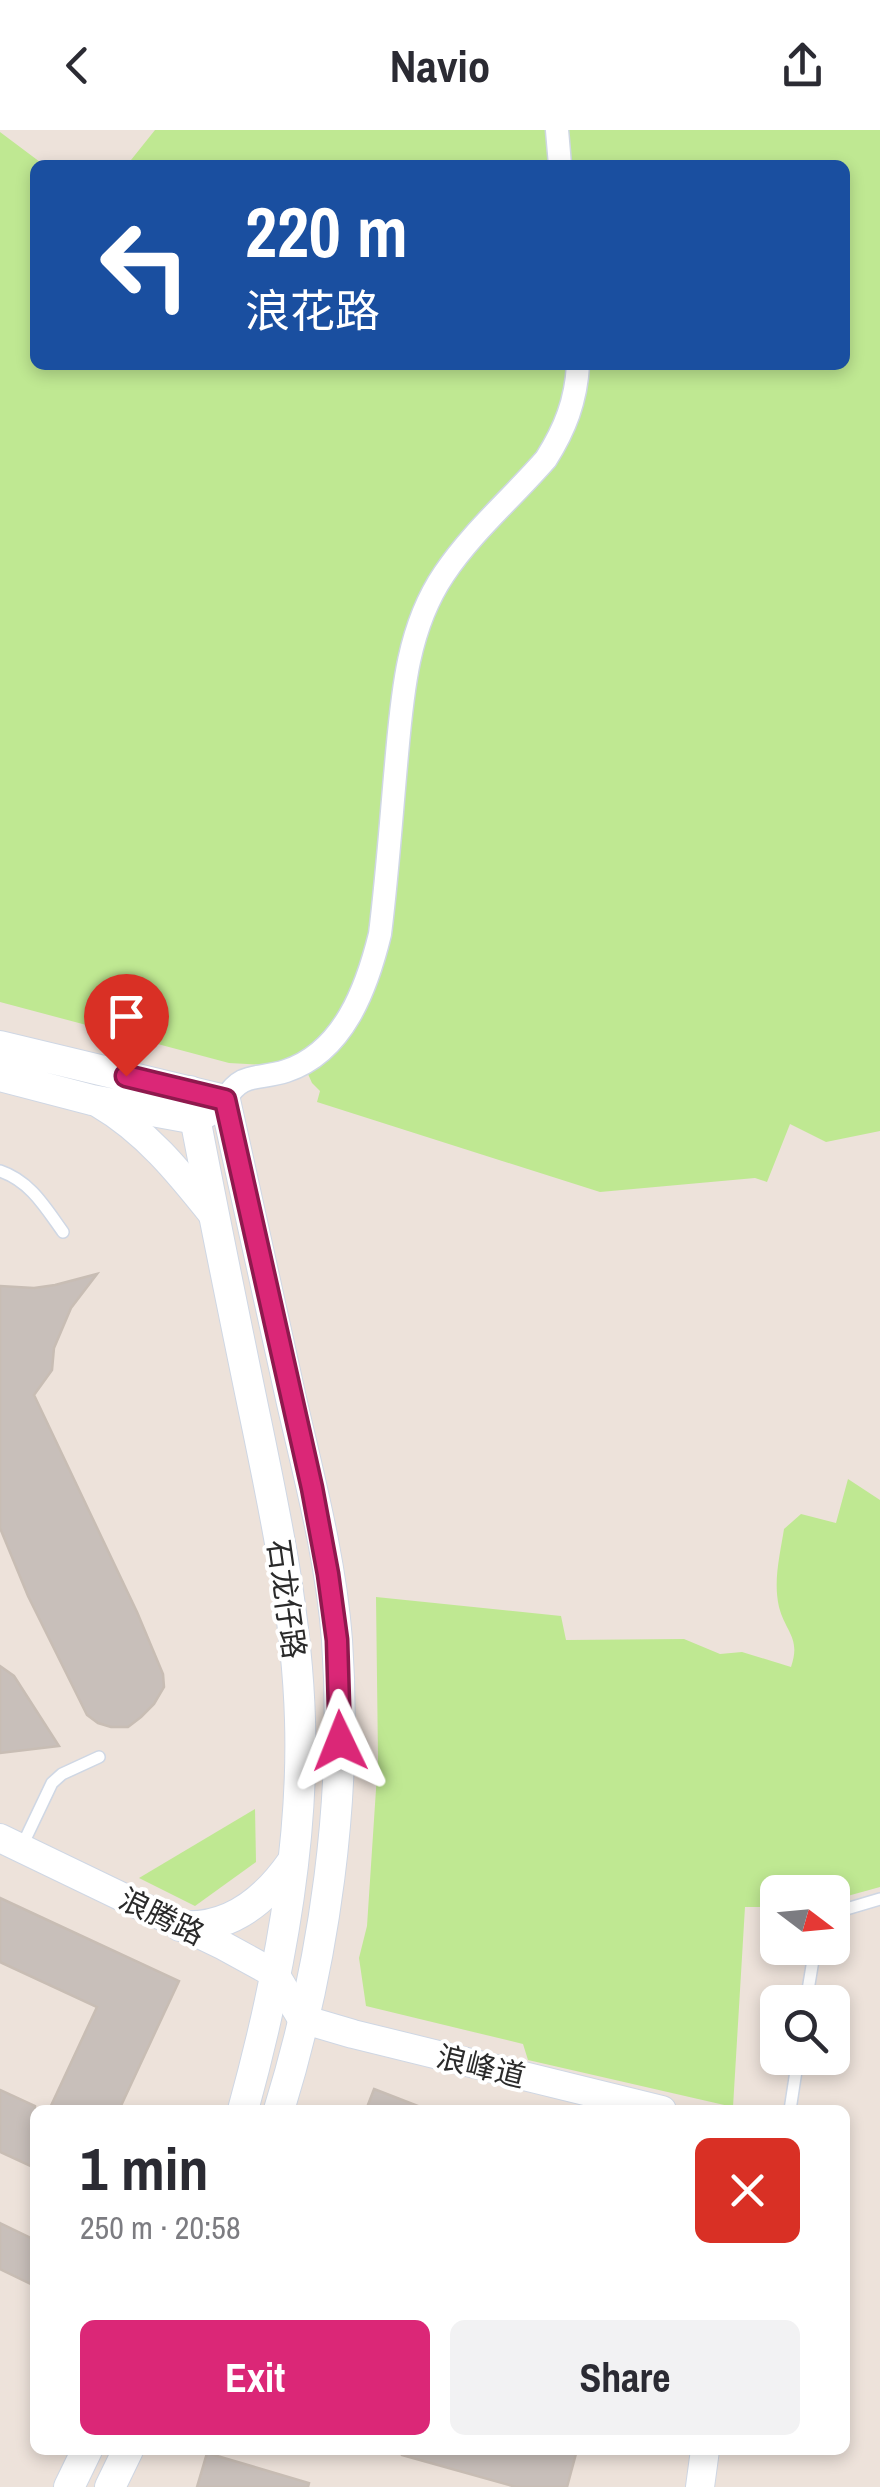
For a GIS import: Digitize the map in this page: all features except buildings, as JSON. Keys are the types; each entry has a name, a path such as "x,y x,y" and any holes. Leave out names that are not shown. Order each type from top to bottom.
{"main road":[{"path":"0,1046 193,1105"},
{"path":"0,1076 92,1100 193,1105 225,1100"},
{"name":"石龙仔路","path":"225,1100 312,1488 337,1640 340,1741 321,1935 280,2105"},
{"name":"石龙仔路","path":"193,1105 270,1494 298,1682 301,1755 292,1862 276,1974 244,2105"},
{"path":"180,1926 209,1926 231,1919 264,1897 292,1862"},
{"path":"69,2487 85,2455"},
{"path":"110,2487 126,2455"}],"street":[{"path":"556,130 559,160"},
{"path":"225,1100 239,1082 284,1072 322,1051 357,1001 380,934 401,712 418,628 433,592 457,556 557,442 572,406 577,370"},
{"path":"92,1100 118,1114 152,1142 214,1216"},
{"name":"浪腾路","path":"11,1843 276,1974"},
{"path":"276,1974 302,2019"},
{"name":"浪峰道","path":"302,2019 642,2105"},
{"path":"700,2487 704,2455"}],"lane":[{"path":"0,1171 27,1185 63,1232"},
{"path":"11,1843 52,1783 62,1774 99,1757"},
{"path":"850,1908 880,1899"},
{"path":"791,2105 795,2075"}],"green space":[{"path":"155,130 880,130 880,1131 826,1142 790,1124 767,1182 755,1178 600,1192 317,1102 320,1091 300,1056 267,1065 229,1063 0,1002 0,132 37,160 30,160 30,370 850,370 850,160 131,160"},
{"path":"848,1479 880,1500 880,1887 850,1895 850,1875 760,1875 760,1907 745,1907 733,2105 528,2060 523,2044 366,2006 359,1958 367,1926 378,1759 376,1597 561,1616 566,1640 684,1639 720,1654 742,1652 791,1667 794,1649 779,1607 778,1568 784,1529 801,1514 836,1523"},
{"path":"255,1809 256,1862 195,1906 139,1878"}],"route":[{"path":"126,1076 225,1100 312,1488 332,1596 340,1741"}]}
